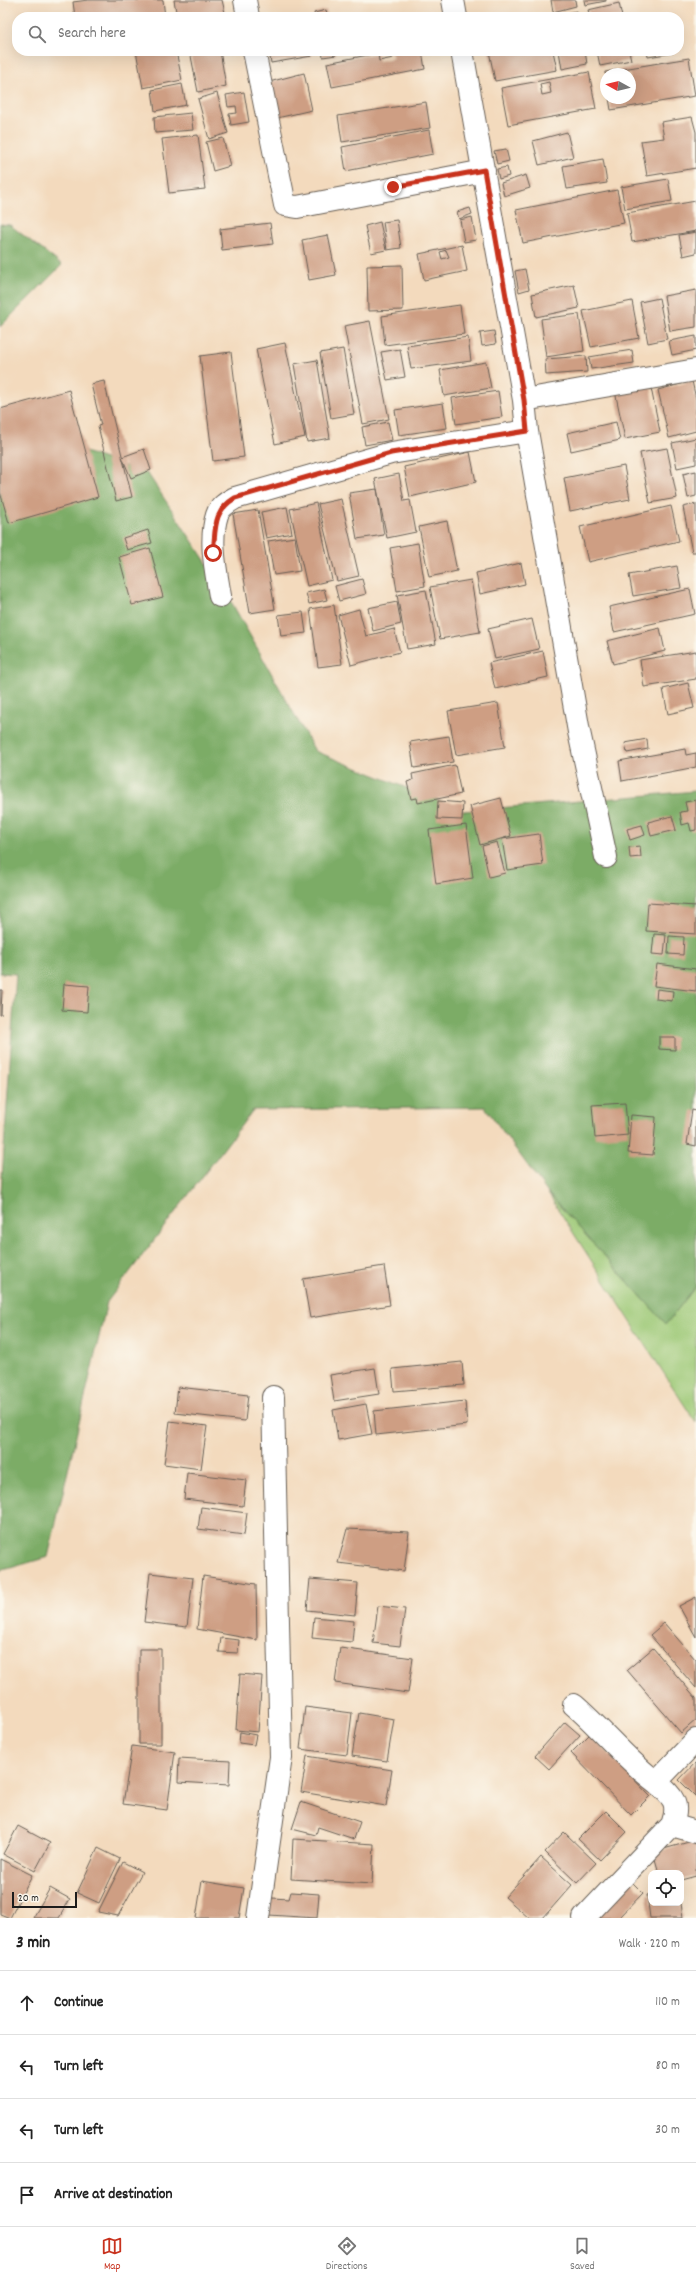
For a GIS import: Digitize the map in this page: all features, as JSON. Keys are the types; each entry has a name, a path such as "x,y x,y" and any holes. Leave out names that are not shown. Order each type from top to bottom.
{"street":[{"path":"245,0 247,12"},
{"path":"453,0 455,12"},
{"path":"255,56 285,204 297,207 484,170"},
{"path":"463,56 524,400 527,431 579,732 606,857"},
{"path":"524,400 696,370"},
{"path":"220,596 213,553 217,515 223,505 235,498 391,453 527,431"},
{"path":"258,1918 281,1757 273,1397"},
{"path":"574,1705 597,1725 646,1774 672,1796 677,1812 672,1825 584,1918"},
{"path":"656,1782 696,1740"},
{"path":"672,1825 696,1832"}],"green space":[{"path":"0,224 10,225 62,265 0,327"},
{"path":"0,422 148,474 224,589 315,751 464,811 696,791 696,1286 666,1324 547,1192 485,1107 253,1110 107,1302 48,1557 0,1571 0,1207 16,974 0,973"},
{"path":"547,1192 666,1324 696,1286 696,1423"}],"building":[{"path":"88,0 163,0 164,12 74,12 73,2"},
{"path":"174,0 222,0 225,12 176,12"},
{"path":"551,0 575,0 576,6 553,12"},
{"path":"584,0 606,0 606,1 585,5"},
{"path":"619,3 621,12 589,12 588,10"},
{"path":"137,56 177,56 182,80 143,88"},
{"path":"191,56 221,56 226,86 198,92"},
{"path":"270,56 312,56 271,63"},
{"path":"363,56 378,56 379,61 393,58 392,56 423,56 425,69 332,87 327,63"},
{"path":"490,56 554,56 557,70 495,81"},
{"path":"560,56 586,56 587,64 562,69"},
{"path":"598,56 630,56 631,60 600,66"},
{"path":"689,58 695,96 611,110 610,104 636,104 636,68 629,68"},
{"path":"589,72 596,109 508,125 501,88","holes":["549,82 551,93 542,95 540,84"]},
{"path":"304,73 312,110 277,118 269,82"},
{"path":"182,84 186,105 155,111 152,90"},
{"path":"244,92 249,122 231,125 229,114 237,113 236,106 228,107 226,95"},
{"path":"217,93 228,133 209,139 198,99"},
{"path":"426,102 430,128 342,142 338,116"},
{"path":"191,113 193,130 155,133 154,117"},
{"path":"692,117 696,132 696,168 647,176 641,141 664,138 661,122"},
{"path":"429,130 433,154 346,171 342,147"},
{"path":"567,132 573,157 539,165 533,141"},
{"path":"198,135 205,189 169,193 162,139"},
{"path":"223,138 230,166 213,171 206,142"},
{"path":"506,149 509,161 497,164 494,151"},
{"path":"603,159 607,183 567,189 563,166"},
{"path":"507,167 509,176 499,179 497,169"},
{"path":"526,175 530,188 504,196 501,183"},
{"path":"668,179 672,201 625,209 621,187"},
{"path":"617,190 624,223 523,243 516,210"},
{"path":"696,201 696,231 632,242 627,213"},
{"path":"470,208 472,214 459,219 457,212"},
{"path":"472,217 476,240 464,242 460,220"},
{"path":"397,220 401,248 387,250 383,222"},
{"path":"380,222 386,250 371,253 365,226"},
{"path":"270,223 273,244 222,250 220,229"},
{"path":"696,232 696,253 683,256 679,235"},
{"path":"328,235 336,275 309,280 302,240"},
{"path":"462,245 467,271 424,280 419,254","holes":["446,250 449,257 442,259 440,252"]},
{"path":"402,265 403,310 368,311 367,266"},
{"path":"525,269 529,289 519,292 515,271"},
{"path":"574,285 579,308 536,317 532,294"},
{"path":"696,290 696,327 670,331 664,296"},
{"path":"659,298 667,339 648,343 640,302"},
{"path":"632,301 639,338 591,347 583,311"},
{"path":"460,305 464,334 385,345 382,316"},
{"path":"579,314 584,351 546,357 541,319"},
{"path":"370,321 389,419 363,424 344,326"},
{"path":"494,331 496,344 482,346 480,333"},
{"path":"696,336 696,350 672,355 669,341"},
{"path":"468,337 471,361 411,369 407,346"},
{"path":"285,343 305,437 275,444 256,349"},
{"path":"343,349 354,414 331,418 320,353"},
{"path":"400,349 405,377 387,380 381,352"},
{"path":"632,350 634,363 591,369 589,357"},
{"path":"231,352 244,457 213,461 200,356"},
{"path":"586,356 587,372 546,375 545,359"},
{"path":"317,360 330,438 307,442 294,364"},
{"path":"486,362 491,388 444,396 440,370"},
{"path":"104,381 132,497 116,501 98,426 101,425 91,384"},
{"path":"692,381 696,399 696,431 669,438 658,390"},
{"path":"650,383 660,432 625,439 615,391"},
{"path":"69,390 98,497 9,523 0,492 0,409"},
{"path":"498,391 502,417 456,424 452,398"},
{"path":"443,403 447,428 399,435 395,410"},
{"path":"388,422 392,440 365,445 362,427"},
{"path":"616,422 620,440 571,451 567,433"},
{"path":"696,438 696,464 677,468 672,443"},
{"path":"667,448 677,498 650,503 640,453"},
{"path":"144,449 151,470 131,478 122,457"},
{"path":"470,452 476,482 410,497 404,467"},
{"path":"624,466 630,499 570,511 564,478"},
{"path":"696,471 696,496 688,498 683,474"},
{"path":"399,474 404,501 410,500 416,532 387,538 375,479"},
{"path":"377,489 384,535 357,539 349,493"},
{"path":"341,499 359,576 337,581 318,504"},
{"path":"316,503 332,580 307,586 290,509"},
{"path":"696,504 696,552 692,552 683,507"},
{"path":"671,506 679,541 588,562 580,527"},
{"path":"287,507 292,533 266,538 261,512"},
{"path":"258,510 275,609 250,613 233,514"},
{"path":"447,521 457,571 429,577 419,527"},
{"path":"148,530 152,543 127,550 123,538"},
{"path":"295,537 300,571 274,575 268,541"},
{"path":"418,543 425,586 397,591 390,548"},
{"path":"150,548 163,597 132,605 119,557"},
{"path":"521,563 525,584 480,594 476,573"},
{"path":"677,566 681,588 633,596 629,575"},
{"path":"362,579 366,594 339,601 335,586"},
{"path":"471,580 480,632 440,639 430,587"},
{"path":"324,589 327,600 309,604 306,593"},
{"path":"690,589 695,614 614,632 609,607"},
{"path":"426,590 436,644 407,649 397,595"},
{"path":"397,602 401,624 373,631 368,608"},
{"path":"334,605 342,664 318,667 310,609"},
{"path":"359,609 366,636 394,629 400,652 351,665 338,615"},
{"path":"303,612 306,633 281,636 278,615"},
{"path":"532,619 539,649 495,659 488,629"},
{"path":"660,628 665,651 613,664 607,641"},
{"path":"543,651 548,677 495,689 489,663"},
{"path":"696,651 696,679 644,687 640,660"},
{"path":"688,683 694,708 668,714 663,689"},
{"path":"498,703 505,747 456,755 448,711"},
{"path":"449,736 453,762 414,768 410,742"},
{"path":"647,739 648,749 627,753 625,743"},
{"path":"685,749 686,755 696,753 696,767 622,781 619,761"},
{"path":"455,765 461,794 418,803 417,798 411,799 407,782 413,780 412,774"},
{"path":"501,798 511,836 480,845 470,806"},
{"path":"696,800 696,830 691,831 689,823 682,825 680,812 687,811 685,802"},
{"path":"438,801 463,803 462,820 437,819"},
{"path":"672,816 676,830 651,836 648,822"},
{"path":"466,825 473,878 436,884 429,830"},
{"path":"642,825 645,835 630,840 627,829"},
{"path":"539,834 543,865 507,870 502,839"},
{"path":"497,842 505,873 489,877 482,846"},
{"path":"640,846 641,857 630,858 629,847"},
{"path":"648,903 696,906 696,934 646,931"},
{"path":"654,934 666,935 664,955 652,954"},
{"path":"669,936 684,937 683,955 668,954"},
{"path":"657,964 696,969 696,991 654,986"},
{"path":"64,984 89,986 87,1012 62,1010"},
{"path":"657,989 673,991 672,1001 656,999"},
{"path":"0,990 2,990 1,1015 0,1015"},
{"path":"659,1037 675,1037 675,1050 659,1049"},
{"path":"625,1103 628,1135 595,1138 592,1105"},
{"path":"692,1110 696,1111 696,1146 687,1144"},
{"path":"631,1115 656,1117 653,1155 628,1153"},
{"path":"384,1266 390,1305 310,1318 303,1279"},
{"path":"462,1362 464,1385 394,1391 392,1369"},
{"path":"375,1368 379,1394 334,1401 330,1375"},
{"path":"178,1387 248,1395 245,1421 175,1413"},
{"path":"465,1401 467,1425 376,1435 374,1411"},
{"path":"366,1404 372,1434 338,1440 333,1410"},
{"path":"170,1421 207,1426 201,1469 164,1464"},
{"path":"187,1473 246,1480 243,1506 184,1499"},
{"path":"201,1507 247,1513 244,1535 198,1529"},
{"path":"347,1529 409,1532 404,1571 338,1563"},
{"path":"150,1573 193,1578 187,1627 144,1622"},
{"path":"203,1576 256,1584 257,1640 197,1629"},
{"path":"310,1579 358,1583 355,1615 307,1610"},
{"path":"696,1597 696,1637 679,1606"},
{"path":"378,1606 405,1609 400,1646 373,1643"},
{"path":"314,1617 354,1621 352,1642 312,1638"},
{"path":"664,1623 696,1660 696,1688 650,1635"},
{"path":"221,1638 239,1640 238,1653 219,1652"},
{"path":"340,1648 413,1658 408,1693 335,1683"},
{"path":"653,1648 696,1698 696,1720 681,1733 627,1670"},
{"path":"139,1649 161,1649 161,1744 139,1744"},
{"path":"240,1674 262,1676 258,1732 236,1730"},
{"path":"305,1707 352,1713 347,1755 300,1749"},
{"path":"359,1713 394,1719 387,1761 352,1756"},
{"path":"565,1722 580,1735 549,1769 535,1756"},
{"path":"240,1732 256,1735 254,1745 239,1743"},
{"path":"590,1734 650,1796 631,1815 571,1753"},
{"path":"132,1746 175,1752 167,1810 123,1804"},
{"path":"307,1756 392,1770 386,1806 301,1792"},
{"path":"179,1758 230,1761 229,1785 178,1782"},
{"path":"696,1762 696,1797 679,1780"},
{"path":"301,1802 360,1822 354,1839 318,1827 316,1835 292,1829"},
{"path":"606,1811 627,1832 600,1860 578,1839"},
{"path":"18,1826 50,1843 35,1871 3,1854"},
{"path":"564,1832 596,1863 577,1883 545,1852"},
{"path":"293,1839 374,1844 372,1884 291,1879"},
{"path":"696,1840 696,1876 684,1879 684,1870 658,1870 653,1852"},
{"path":"98,1848 120,1859 99,1903 77,1893"},
{"path":"541,1857 572,1885 543,1918 529,1918 505,1897"},
{"path":"0,1859 32,1875 10,1918 0,1914"},
{"path":"123,1862 142,1872 118,1916 98,1912"},
{"path":"630,1880 643,1893 619,1918 593,1918"},
{"path":"202,1881 244,1888 239,1918 196,1918"},
{"path":"50,1888 70,1899 59,1918 33,1918"},
{"path":"291,1892 319,1894 317,1918 269,1915 272,1898 289,1899"},
{"path":"648,1906 681,1906 683,1918 650,1918"}],"route":[{"path":"213,553 217,515 223,505 235,498 391,453 457,441 505,436 527,431 524,400 484,170 393,187"}]}
